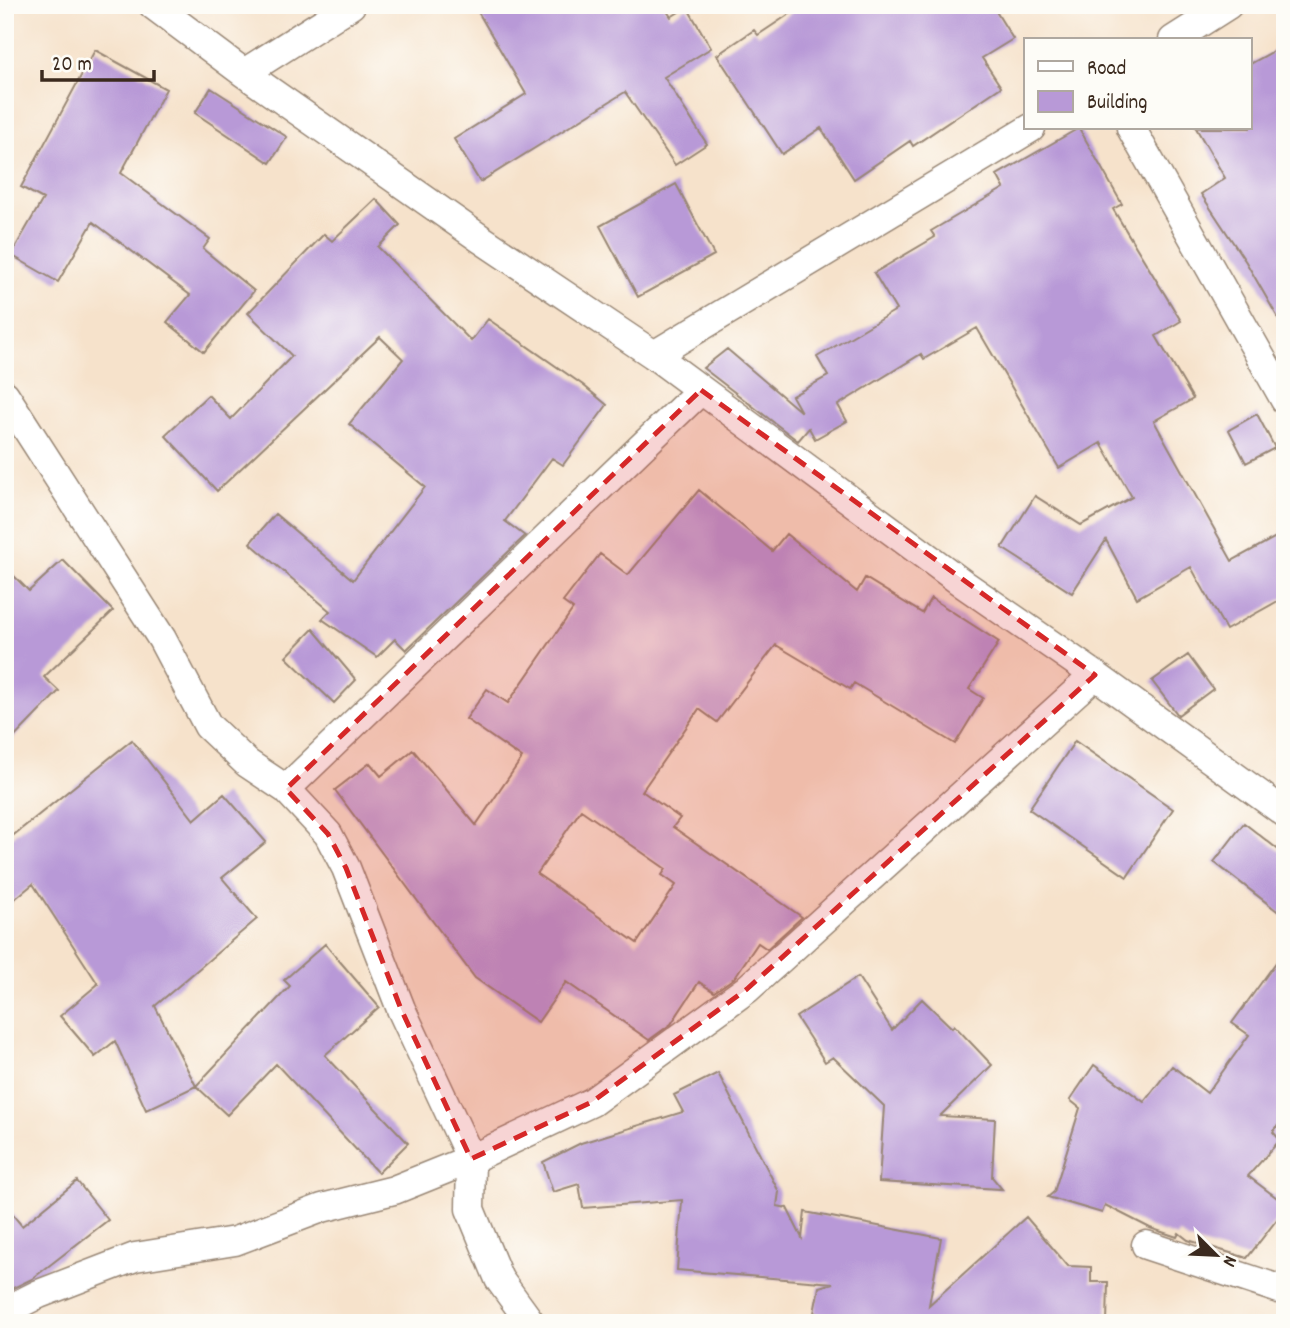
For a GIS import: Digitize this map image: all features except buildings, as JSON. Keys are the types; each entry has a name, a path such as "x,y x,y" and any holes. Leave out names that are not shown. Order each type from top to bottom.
{"street":[{"path":"153,5 244,73 481,239 654,355 965,585 1095,675 1285,813"},
{"path":"244,73 351,5"},
{"path":"1176,38 1228,5"},
{"path":"654,355 1028,130"},
{"path":"1132,130 1285,400"},
{"path":"286,789 701,390"},
{"path":"5,395 162,639 208,726 247,762 286,789 328,834 346,868 401,1009 471,1159 470,1209 499,1279 531,1323"},
{"path":"5,1311 39,1294 135,1257 235,1241 322,1208 394,1190 471,1159 592,1102 747,989 1095,675"},
{"path":"1146,1245 1285,1291"}],"highlighted area":[{"path":"701,390 1095,675 747,989 592,1102 471,1159 401,1009 346,868 328,834 286,789"}]}
